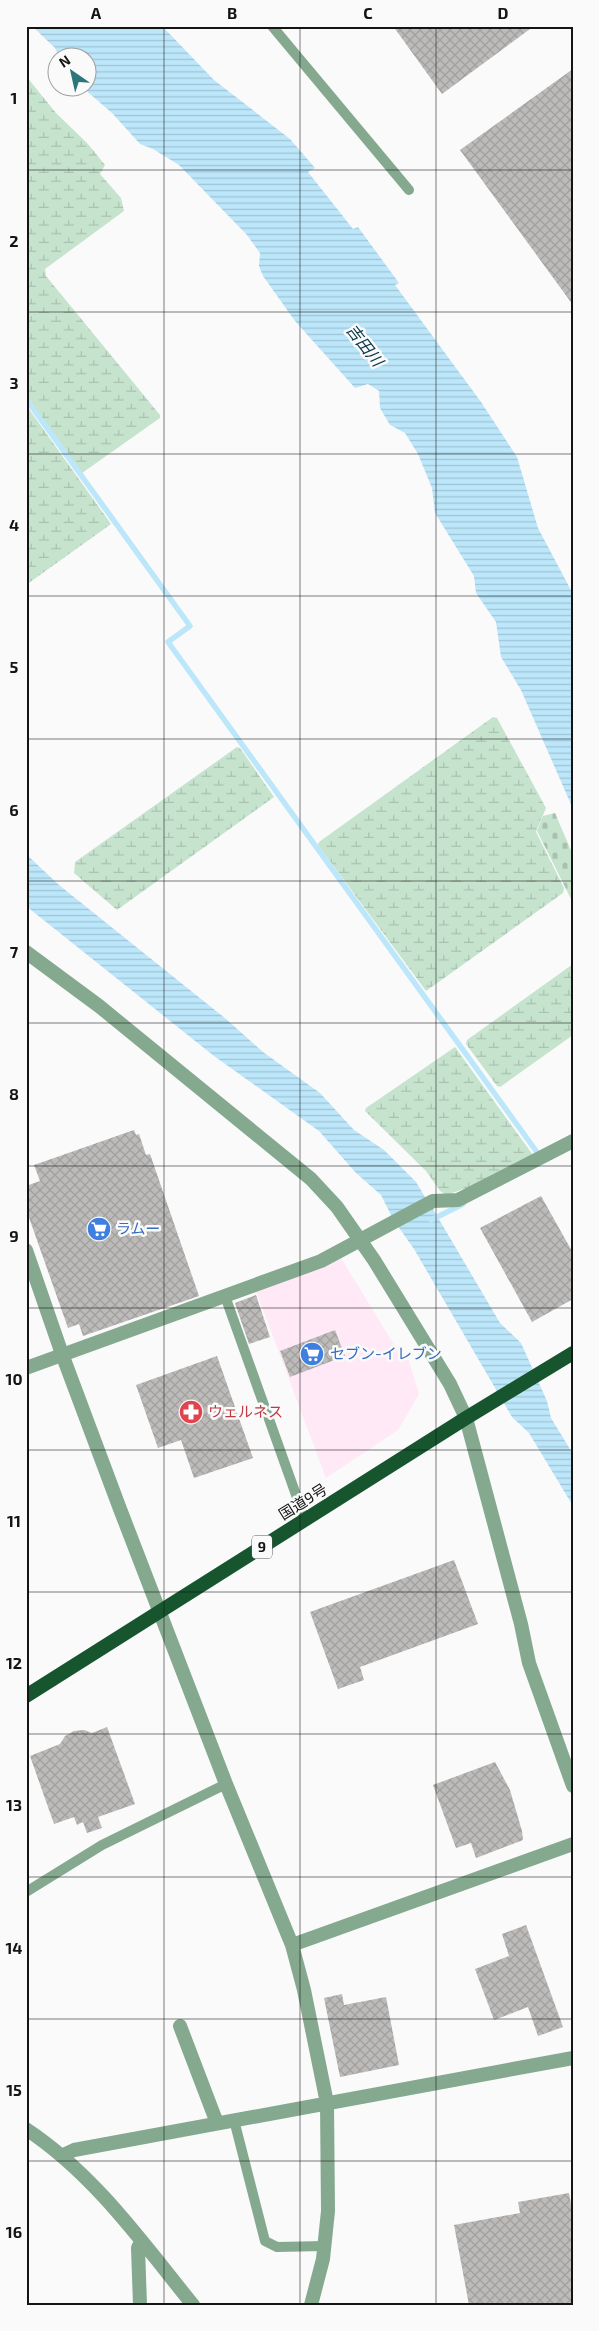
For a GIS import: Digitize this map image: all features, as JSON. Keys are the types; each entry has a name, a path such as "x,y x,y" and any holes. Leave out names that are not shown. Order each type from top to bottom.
{"highway":[{"name":"国道9号","path":"26,1696 466,1418 573,1353"}],"street":[{"path":"26,952 99,1006 311,1179 337,1207 361,1240 450,1384 466,1418 521,1624 529,1664 573,1786"},
{"path":"26,1368 321,1261 429,1203 458,1200 573,1141"},
{"path":"26,1250 62,1354 160,1612 226,1784 292,1945 304,1990 327,2102 328,2211 324,2246 311,2305"},
{"path":"292,1945 573,1844"},
{"path":"180,2026 217,2123"},
{"path":"63,2155 74,2150 573,2058"},
{"path":"26,2129 63,2155 89,2180 193,2305"},
{"path":"140,2305 138,2248 141,2242"}],"lane":[{"path":"272,26 409,190"},
{"path":"225,1296 305,1520"},
{"path":"26,1892 102,1844 226,1784"},
{"path":"234,2120 264,2241 277,2247 324,2246"}],"shaded area":[{"path":"341,1258 396,1348 408,1358 419,1394 398,1430 326,1478 256,1291"}],"green space":[{"path":"26,76 56,113 88,144 105,165 100,174 121,198 124,211 45,269 46,276 160,415 160,418 82,473 26,396"},
{"path":"26,405 111,524 26,585"},
{"path":"493,717 497,718 546,808 536,832 564,888 563,893 426,991 318,845 319,842"},
{"path":"237,747 240,748 274,797 117,910 74,873 75,862"},
{"path":"555,813 573,855 573,903 537,831 543,816"},
{"path":"573,964 573,1035 500,1087 497,1086 466,1044 467,1040"},
{"path":"455,1047 533,1155 475,1185 446,1195 440,1191 426,1171 365,1111 366,1108"}],"water":[{"name":"吉田川","path":"32,26 162,26 214,80 290,139 315,168 308,172 353,229 358,227 399,283 395,285 481,402 517,457 538,528 573,594 573,809 521,690 501,657 496,622 476,593 474,576 435,513 432,488 418,454 405,433 390,425 380,408 379,391 368,384 355,388 295,321 263,276 259,266 260,253 247,235 179,165 153,149 140,144 112,113 95,98 98,98 98,48 55,48"},
{"path":"26,854 59,885 226,1019 263,1052 320,1093 354,1130 384,1150 416,1182 428,1202 394,1221 381,1195 356,1173 319,1131 214,1056 26,906"},
{"path":"430,1204 500,1323 521,1343 547,1401 551,1418 573,1454 573,1506 529,1433 512,1417 414,1249 395,1222"}],"building":[{"path":"393,26 534,26 442,94"},
{"path":"573,69 573,305 460,150"},
{"path":"134,1130 136,1135 139,1134 146,1155 150,1154 199,1296 83,1336 79,1324 68,1328 26,1209 26,1186 40,1181 34,1165"},
{"path":"541,1196 573,1253 573,1299 532,1322 480,1228"},
{"path":"256,1295 270,1337 249,1344 235,1303"},
{"name":"セブン-イレブン","path":"335,1330 345,1356 290,1377 280,1351"},
{"name":"ウェルネス","path":"217,1356 253,1458 194,1478 181,1440 158,1448 136,1385"},
{"path":"454,1560 478,1624 360,1667 364,1680 338,1689 310,1612"},
{"path":"107,1727 135,1804 98,1817 102,1828 87,1833 83,1822 77,1825 74,1817 54,1824 30,1756 60,1744 65,1736 74,1731 84,1730 92,1733"},
{"path":"495,1762 510,1790 523,1840 476,1858 471,1843 456,1848 433,1785"},
{"path":"526,1925 563,2027 538,2036 528,2007 494,2020 475,1969 509,1956 502,1934"},
{"path":"342,1994 344,2005 386,1997 399,2065 340,2077 324,1998"},
{"path":"569,2193 571,2204 573,2203 573,2305 469,2305 454,2225 520,2213 518,2202"}],"waterway":[{"path":"26,399 190,626 168,642 539,1155"},
{"path":"431,1220 463,1204"}],"place":[{"name":"ラムー","path":"99,1229"},
{"name":"セブン-イレブン","path":"312,1354"},
{"name":"ウェルネス","path":"191,1412"}]}
